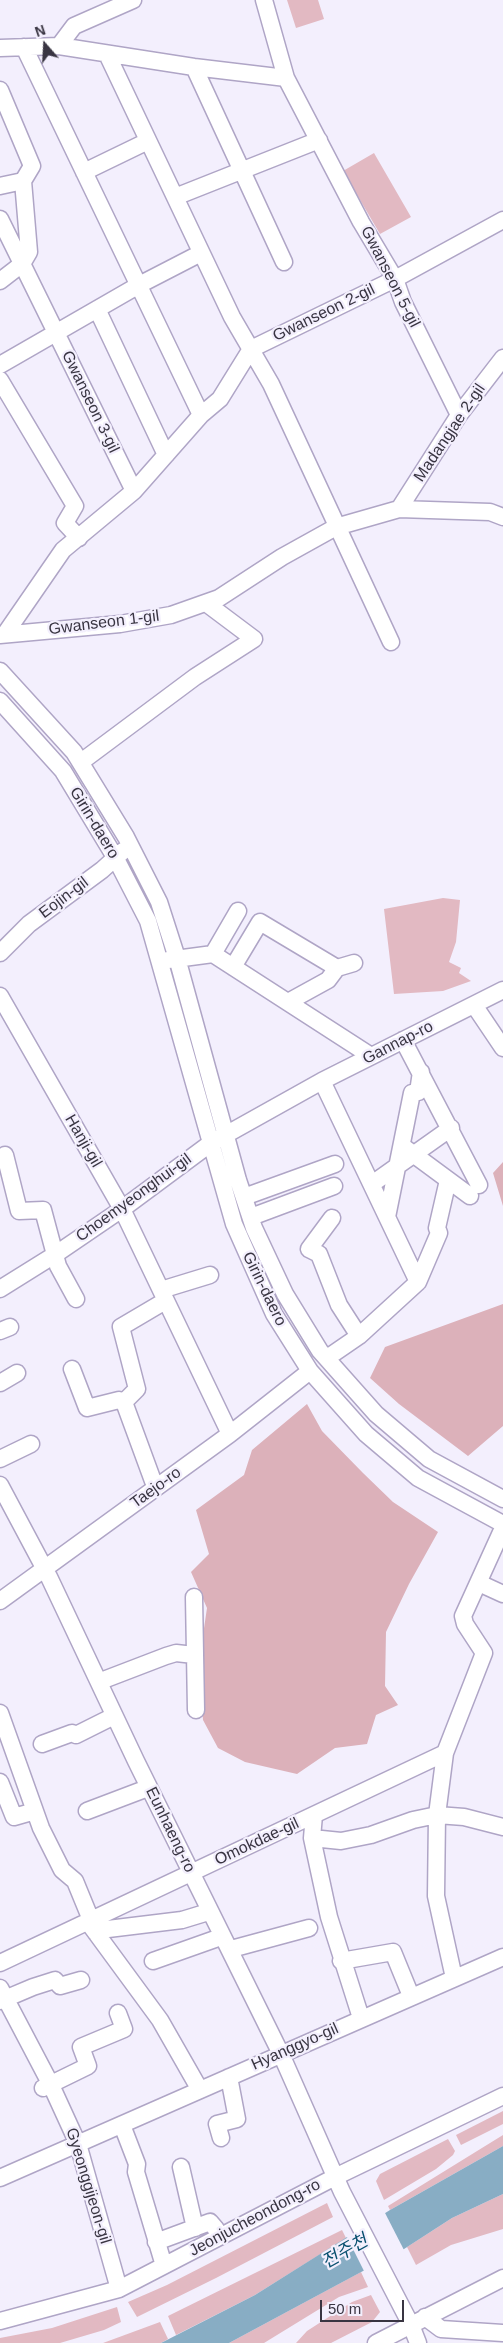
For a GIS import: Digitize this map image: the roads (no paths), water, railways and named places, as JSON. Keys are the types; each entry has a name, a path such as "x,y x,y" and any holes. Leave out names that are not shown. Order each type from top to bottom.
{"street":[{"path":"59,46 74,26 133,0"},
{"name":"Gwanseon 5-gil","path":"264,0 286,78 361,222 395,279 403,302 459,414"},
{"path":"0,48 59,46 194,67 286,78"},
{"path":"24,47 201,415"},
{"path":"108,54 232,317 286,416 336,527 392,642"},
{"path":"194,67 284,262"},
{"path":"0,90 32,166 23,181 30,252 22,264 0,281"},
{"path":"175,197 319,140"},
{"path":"84,172 148,141"},
{"path":"0,186 23,181"},
{"name":"Gwanseon 3-gil","path":"0,219 134,491"},
{"name":"Gwanseon 2-gil","path":"251,349 395,279 503,220"},
{"name":"Gwanseon 3-gil","path":"0,365 139,285 201,253"},
{"path":"96,309 166,455"},
{"path":"3,634 63,550 134,491 201,415 220,399 251,349"},
{"name":"Madangjae 2-gil","path":"399,508 459,414 503,358"},
{"path":"0,380 75,506 65,523 79,538"},
{"name":"Gwanseon 1-gil","path":"3,634 120,624 171,615 219,598 282,557 336,527 399,508 490,512 503,517"},
{"name":"Girin-daero","path":"80,762 195,677 254,639 206,603"},
{"name":"Girin-daero","path":"0,671 74,752 130,845 159,902 169,960 211,1143 232,1216 244,1248 274,1314 310,1370 366,1434 418,1478 503,1524"},
{"name":"Girin-daero","path":"0,701 63,771 115,856 169,960 226,1135 244,1197 285,1294 327,1358 376,1414 428,1458 503,1498"},
{"name":"Eojin-gil","path":"0,953 29,924 102,870 115,856 130,845"},
{"path":"213,954 238,911"},
{"path":"233,967 260,922 336,968"},
{"path":"169,960 213,954 371,1056"},
{"path":"288,1002 328,980 336,968 354,963"},
{"name":"Gannap-ro","path":"211,1143 322,1081 503,990"},
{"name":"Hanji-gil","path":"0,996 122,1209 160,1297 230,1434"},
{"path":"474,1005 503,1048"},
{"path":"403,1040 451,1128 474,1190 448,1180 408,1150"},
{"path":"408,1150 412,1093 418,1092 421,1072"},
{"path":"322,1081 418,1282"},
{"path":"372,1184 397,1166 408,1150 451,1128"},
{"name":"Choemyeonghui-gil","path":"0,1288 56,1254 122,1209 211,1143"},
{"name":"Choemyeonghui-gil","path":"5,1155 13,1175 19,1211 43,1210 58,1266 76,1299"},
{"path":"244,1197 336,1164"},
{"path":"387,1217 397,1166"},
{"path":"327,1358 359,1336 418,1282 439,1233 437,1228 448,1180"},
{"path":"251,1217 334,1186"},
{"path":"332,1218 310,1249 319,1254 339,1305 359,1336"},
{"path":"72,1369 87,1408 118,1400 124,1402 137,1389 121,1326 160,1297 210,1274"},
{"name":"Taejo-ro","path":"0,1601 230,1434 310,1370"},
{"path":"0,1383 17,1373"},
{"name":"Taejo-ro","path":"124,1402 153,1481"},
{"path":"0,1459 31,1444"},
{"name":"Eunhaeng-ro","path":"0,1485 45,1569 281,2054 342,2192 396,2299 418,2321 418,2343"},
{"path":"454,1978 436,1896 437,1816 444,1753 484,1653 465,1624 463,1616 503,1528"},
{"path":"479,1583 503,1594"},
{"path":"194,1597 196,1710"},
{"path":"106,1679 166,1656 176,1654 194,1655"},
{"path":"0,1713 7,1752 62,1870 75,1881 92,1925 160,2020 200,2090"},
{"path":"42,1744 72,1733 76,1735 110,1718"},
{"name":"Omokdae-gil","path":"0,1963 92,1925 192,1873 444,1753"},
{"path":"0,1782 14,1817 35,1811"},
{"name":"Eunhaeng-ro","path":"87,1811 145,1789"},
{"name":"Omokdae-gil","path":"314,1815 312,1838 329,1917 341,1961"},
{"name":"Omokdae-gil","path":"312,1838 341,1841 371,1834 413,1820 437,1816 464,1817 503,1827"},
{"path":"92,1925 108,1929 182,1920 205,1913"},
{"path":"235,1948 309,1928"},
{"path":"153,1960 218,1938"},
{"path":"361,2018 341,1961 393,1952 412,1996"},
{"name":"Hyanggyo-gil","path":"0,2178 503,1957"},
{"name":"Gyeonggijeon-gil","path":"81,1980 60,1986 55,1980 2,1996 78,2144 119,2289"},
{"path":"47,2086 88,2066 81,2047 124,2029 118,2013"},
{"path":"221,2138 217,2124 238,2119 229,2077"},
{"name":"Jeonjucheondong-ro","path":"0,2321 119,2289 335,2177 503,2096"},
{"path":"122,2125 137,2164 136,2172 162,2259"},
{"name":"Jeonjucheondong-ro","path":"182,2167 195,2228"},
{"name":"Jeonjucheondong-ro","path":"156,2242 210,2222 216,2229"},
{"path":"376,2343 503,2278"},
{"path":"418,2321 441,2329 503,2333"}],"water":[{"name":"전주천","path":"503,2146 503,2194 452,2218 404,2249 229,2343 161,2343 255,2295 390,2210"}]}
